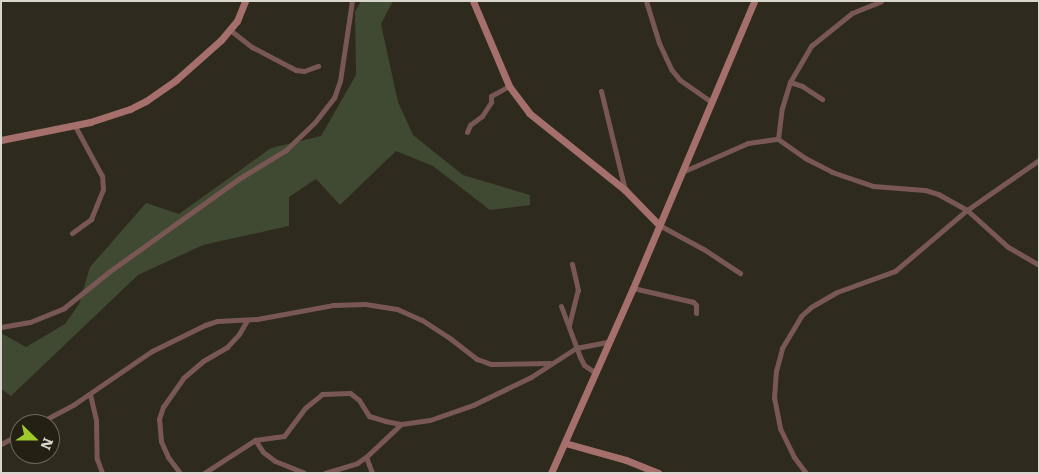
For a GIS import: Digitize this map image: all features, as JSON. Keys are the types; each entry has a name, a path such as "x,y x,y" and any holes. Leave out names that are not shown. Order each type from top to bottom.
{"main road":[{"path":"1,140 75,126 109,116 146,101 176,80 230,30 245,1"},
{"path":"473,1 509,86 534,118 625,190 659,225"},
{"path":"551,473 633,288 754,1"},
{"path":"565,442 626,460 658,473"}],"street":[{"path":"1,327 30,322 64,308 110,271 240,178 286,150 315,122 334,98 340,81 352,1"},
{"path":"646,1 659,43 671,69 680,80 711,102"},
{"path":"778,139 782,108 790,82 811,46 857,10 881,1"},
{"path":"230,30 252,47 296,70 304,71 318,66"},
{"path":"790,82 802,86 822,99"},
{"path":"467,132 470,124 482,116 491,102 491,96 509,86"},
{"path":"601,91 625,190"},
{"path":"72,233 91,220 103,189 102,176 75,126"},
{"path":"682,172 748,144 778,139 806,158 832,172 873,186 925,190 938,194 967,210 1008,247 1039,265"},
{"path":"806,473 794,457 780,428 774,398 776,371 782,348 801,316 811,307 837,292 895,272 967,210 1039,160"},
{"path":"659,225 705,250 740,273"},
{"path":"569,325 578,290 572,264"},
{"path":"633,288 693,302 696,306 696,313"},
{"path":"55,414 90,394 152,351 201,327 217,321 247,320 332,305 386,306 422,320 483,362 503,365 550,363"},
{"path":"561,306 584,365 596,373"},
{"path":"180,473 168,458 161,441 159,419 163,407 183,378 203,361 227,347 239,334 247,320"},
{"path":"204,473 255,440 284,436 314,398 322,394 343,392 355,396 367,414 372,418 401,424 430,420 473,405 530,377 576,348 608,342"},
{"path":"90,394 96,420 97,459 102,473"},
{"path":"325,473 357,463 366,458 401,424"},
{"path":"255,440 263,452 275,461 304,473"},
{"path":"366,458 372,473"}],"green space":[{"path":"361,1 393,1 381,24 398,102 413,135 463,175 530,195 530,205 490,210 433,166 396,151 340,205 316,179 289,197 289,226 203,245 138,275 11,396 1,389 1,333 26,347 65,324 79,304 90,267 146,203 179,214 271,148 321,136 356,75 355,12"}]}
